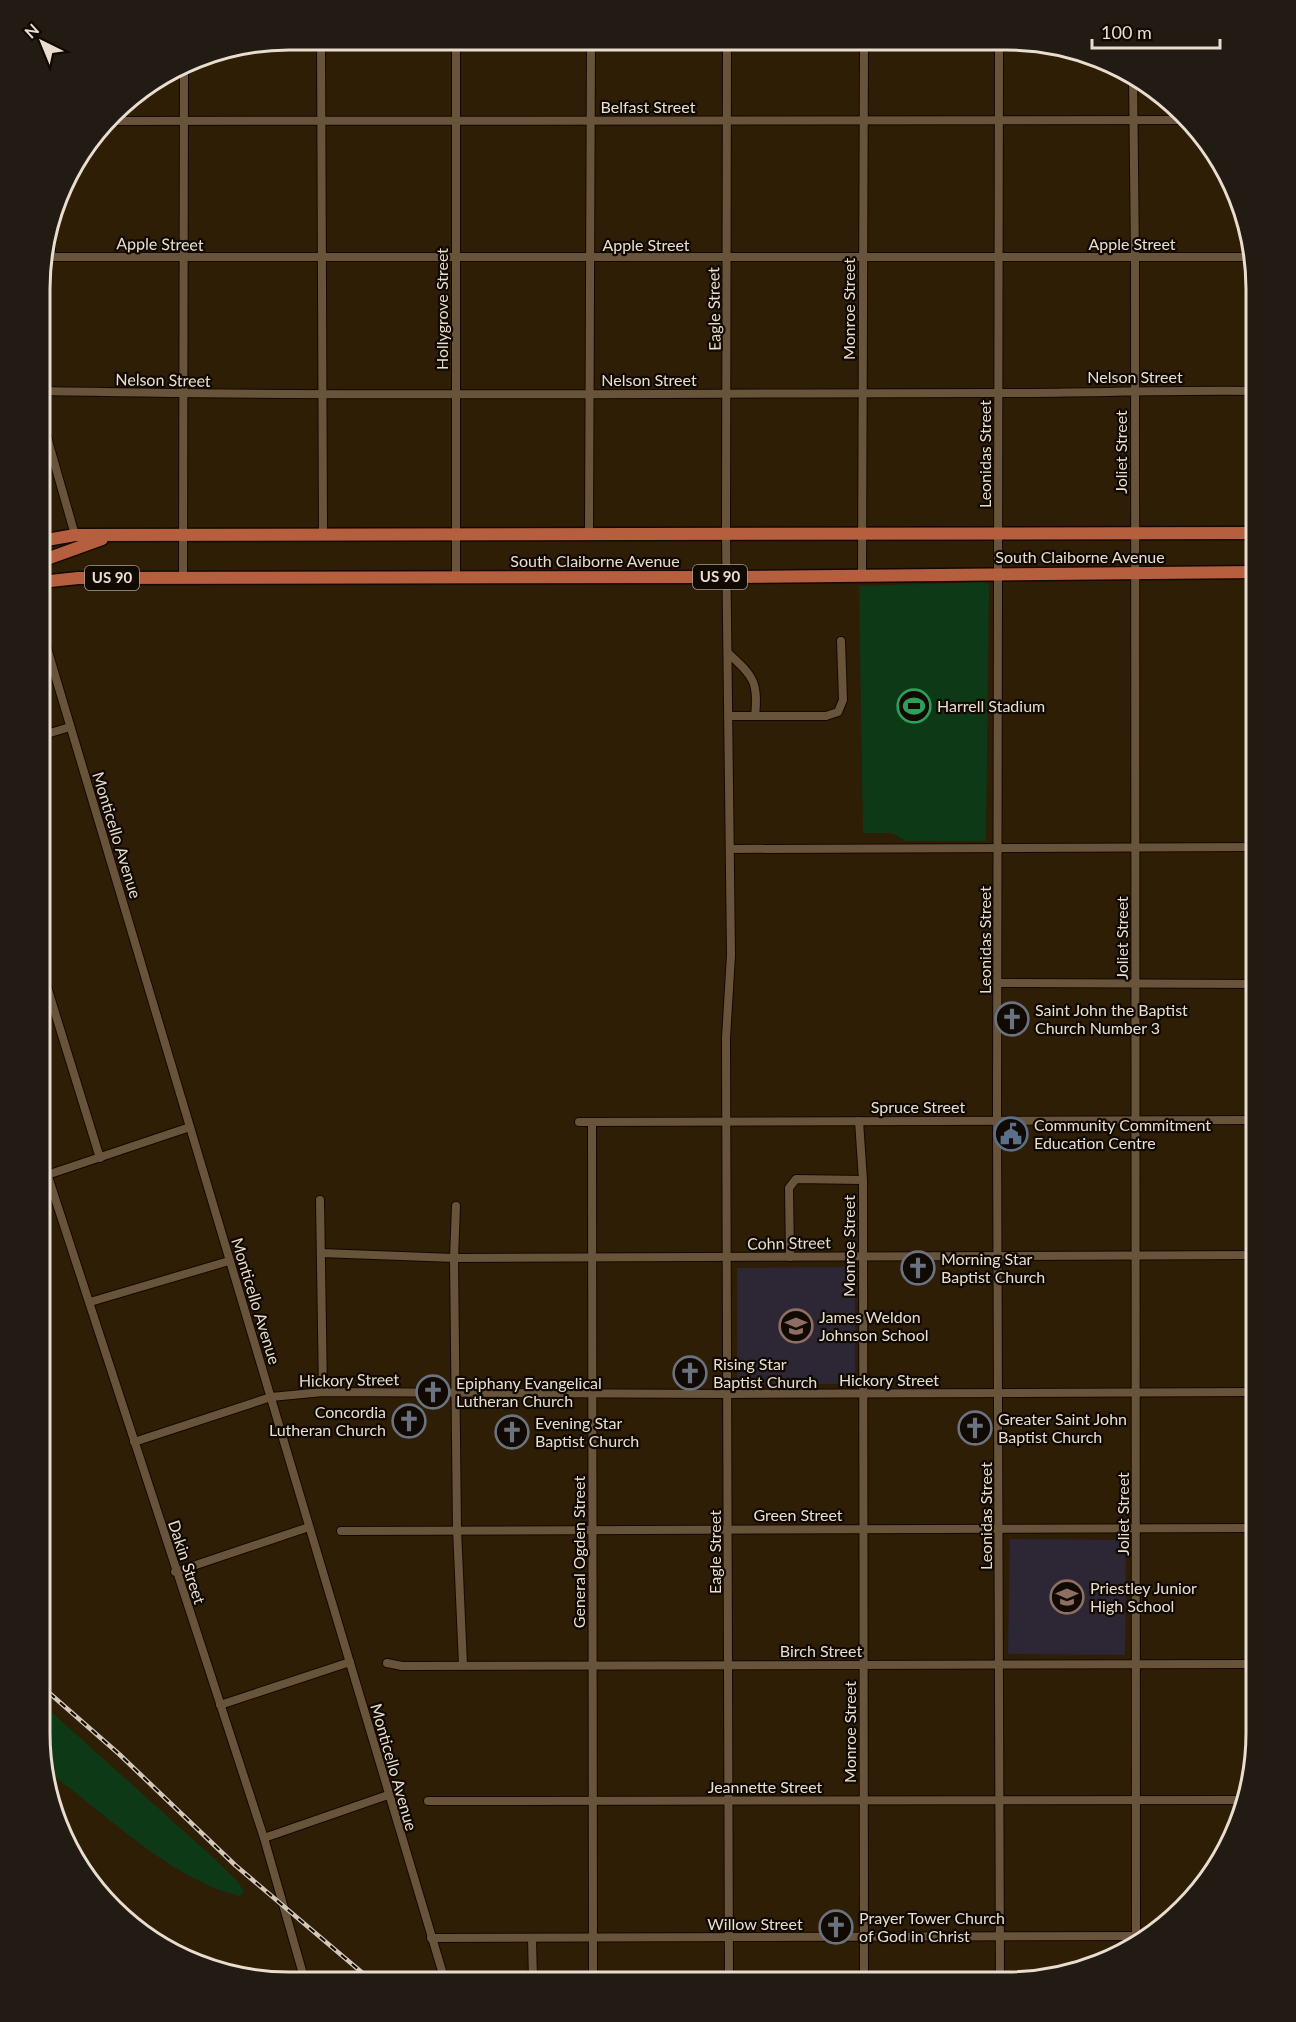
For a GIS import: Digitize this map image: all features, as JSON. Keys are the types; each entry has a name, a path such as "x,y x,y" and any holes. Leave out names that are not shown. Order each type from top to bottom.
{"main road":[{"name":"South Claiborne Avenue","path":"50,539 75,535 1246,533"},
{"path":"50,558 112,536"},
{"name":"South Claiborne Avenue","path":"50,581 78,578 726,578 1246,572"}],"street":[{"path":"321,49 323,534"},
{"name":"Hollygrove Street","path":"456,49 456,578"},
{"path":"589,534 591,49"},
{"name":"Eagle Street","path":"727,49 726,578 731,849 727,1122 729,1973"},
{"name":"Monroe Street","path":"862,577 864,49"},
{"name":"Leonidas Street","path":"999,49 997,1120 1000,1973"},
{"path":"183,578 185,536 184,74"},
{"name":"Joliet Street","path":"1132,85 1135,257 1136,1934"},
{"name":"Belfast Street","path":"119,121 1176,120"},
{"name":"Apple Street","path":"52,256 727,259 1244,257"},
{"name":"Nelson Street","path":"50,391 321,394 999,393 1134,389 1246,391"},
{"path":"50,448 75,535"},
{"path":"729,716 826,716 838,712 843,700 841,641"},
{"path":"728,653 755,682 757,695 754,716"},
{"name":"Monticello Avenue","path":"50,661 442,1973"},
{"path":"50,733 70,727"},
{"path":"731,849 1136,845 1246,847"},
{"path":"999,984 1246,984"},
{"path":"50,996 100,1158"},
{"name":"Spruce Street","path":"579,1122 1246,1120"},
{"name":"Monroe Street","path":"859,1121 863,1180 864,1973"},
{"name":"General Ogden Street","path":"592,1122 592,1973"},
{"path":"50,1174 190,1127"},
{"path":"790,1257 791,1183 796,1179 863,1180"},
{"name":"Dakin Street","path":"50,1184 90,1302 175,1572 264,1838 303,1973"},
{"path":"320,1200 323,1392"},
{"path":"456,1206 454,1258 457,1529 463,1665"},
{"name":"Cohn Street","path":"321,1253 454,1258 1246,1255"},
{"path":"90,1302 229,1261"},
{"name":"Hickory Street","path":"134,1442 271,1397 323,1392 728,1394 1246,1392"},
{"path":"175,1572 309,1527"},
{"name":"Green Street","path":"341,1531 1246,1528"},
{"path":"220,1706 350,1662"},
{"name":"Birch Street","path":"387,1663 402,1666 1246,1664"},
{"path":"264,1838 388,1795"},
{"name":"Jeannette Street","path":"428,1801 1237,1800"},
{"name":"Willow Street","path":"431,1938 1000,1937 1126,1941"},
{"path":"532,1938 533,1973"}],"shaded area":[{"name":"James Weldon Johnson School","path":"855,1267 855,1384 737,1384 737,1268"},
{"name":"Priestley Junior High School","path":"1010,1539 1126,1540 1125,1655 1008,1654"}],"green space":[{"name":"Harrell Stadium","path":"984,582 989,585 986,841 906,841 892,833 863,833 859,586"},
{"path":"50,1711 217,1861 238,1882 244,1892 240,1896 214,1888 189,1876 139,1843 53,1776 50,1749"}],"railway":[{"path":"50,1694 119,1754 235,1865 363,1973"}],"place":[{"name":"Harrell Stadium","path":"914,706"},
{"name":"Saint John the Baptist Church Number 3","path":"1012,1019"},
{"name":"Community Commitment Education Centre","path":"1011,1134"},
{"name":"Morning Star Baptist Church","path":"918,1268"},
{"name":"James Weldon Johnson School","path":"796,1326"},
{"name":"Rising Star Baptist Church","path":"690,1373"},
{"name":"Epiphany Evangelical Lutheran Church","path":"433,1392"},
{"name":"Concordia Lutheran Church","path":"409,1421"},
{"name":"Greater Saint John Baptist Church","path":"975,1428"},
{"name":"Evening Star Baptist Church","path":"512,1432"},
{"name":"Priestley Junior High School","path":"1067,1597"},
{"name":"Prayer Tower Church of God in Christ","path":"836,1927"}]}
